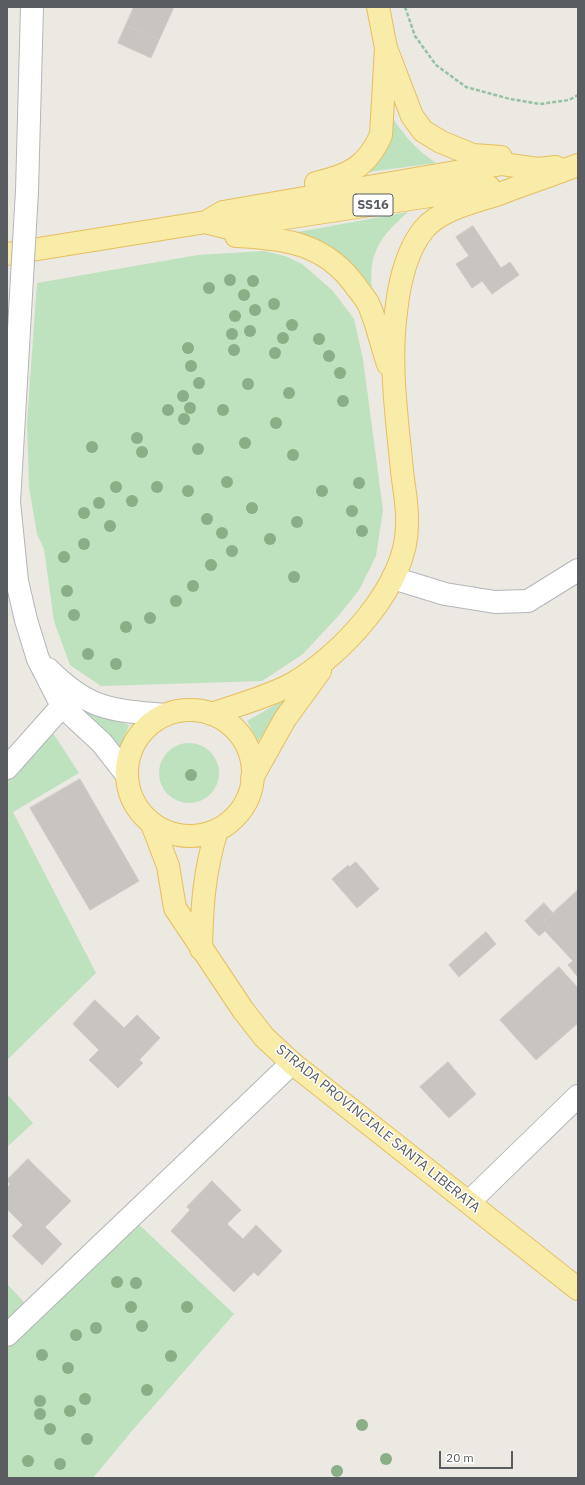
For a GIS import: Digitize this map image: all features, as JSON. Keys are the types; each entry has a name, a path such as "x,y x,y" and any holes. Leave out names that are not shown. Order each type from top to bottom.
{"main road":[{"path":"378,7 386,48 412,116 423,131 441,142 473,154 578,164"},
{"path":"144,232 215,205 339,178 354,170 375,148 382,135 386,48"},
{"name":"SS16","path":"7,254 206,222 223,212 502,164 538,169 578,164"},
{"path":"211,714 254,700 290,685 330,657 354,634 393,578 403,551 408,523 393,381 393,346 398,292 414,242 434,219 458,208 578,164"},
{"path":"144,232 268,237 299,245 326,255 339,264 368,302 393,381"},
{"path":"252,778 285,719 330,657"},
{"path":"188,711 211,714 228,724 242,739 251,757 252,778 249,794 242,809 231,821 217,830 201,835 184,836 167,832 152,824 139,810 130,794 127,775 129,756 137,739 149,725 165,715 188,711"},
{"name":"STRADA PROVINCIALE SANTA LIBERATA","path":"152,824 168,866 175,908 222,979 264,1037 292,1063 578,1289"},
{"path":"201,948 203,888 208,858 217,830"}],"street":[{"path":"32,7 26,192 9,502 17,581 26,620 38,659 62,706 102,743 127,775"},
{"path":"393,578 445,594 495,602 528,601 578,570"},
{"path":"38,659 60,681 81,698 100,706 120,711 165,715"},
{"path":"7,768 62,706"},
{"path":"7,1335 292,1063"},
{"path":"469,1202 578,1096"}],"path":[{"path":"405,7 415,36 436,65 466,87 510,99 540,104 569,100 578,94"}],"green space":[{"path":"392,117 401,131 412,143 436,163 361,173"},
{"path":"408,212 387,234 380,243 375,254 371,276 374,307 296,237 298,232"},
{"path":"264,251 285,256 302,264 333,291 354,319 363,359 383,510 376,556 359,590 340,614 303,654 262,681 101,686 70,665 54,621 44,549 37,534 29,487 27,423 37,283 198,255"},
{"path":"291,696 258,741 247,721"},
{"path":"69,702 129,725 120,749"},
{"path":"49,727 79,773 13,812 96,973 7,1060 7,776"},
{"path":"189,743 206,748 214,756 219,773 214,790 206,798 189,803 172,798 164,790 159,773 164,756 172,748"},
{"path":"7,1094 33,1123 7,1147"},
{"path":"132,1218 234,1314 93,1478 7,1478 7,1337"},
{"path":"7,1284 24,1302 7,1320"}],"building":[{"path":"134,7 174,7 159,40 126,25"},
{"path":"126,25 159,40 151,58 118,43"},
{"path":"473,226 501,268 510,262 519,275 492,294 482,281 472,288 456,264 469,256 456,237"},
{"path":"80,779 139,881 90,910 30,808"},
{"path":"356,862 379,889 357,908 332,879 348,865 349,867"},
{"path":"577,891 578,977 568,965 573,961 545,931 550,927 544,921"},
{"path":"544,903 553,913 544,921 550,927 539,936 525,921"},
{"path":"486,932 496,944 459,977 449,965"},
{"path":"559,967 578,988 578,1023 536,1060 500,1020"},
{"path":"95,1000 124,1028 137,1015 160,1038 139,1060 143,1063 118,1088 89,1060 99,1050 73,1024"},
{"path":"448,1062 476,1094 449,1118 420,1087"},
{"path":"28,1159 71,1201 45,1227 62,1244 42,1265 12,1236 23,1225 7,1209 7,1188 10,1184 7,1180"},
{"path":"212,1181 241,1210 227,1224 243,1239 256,1225 282,1251 258,1276 254,1272 234,1292 171,1231 190,1210 187,1207"}]}
